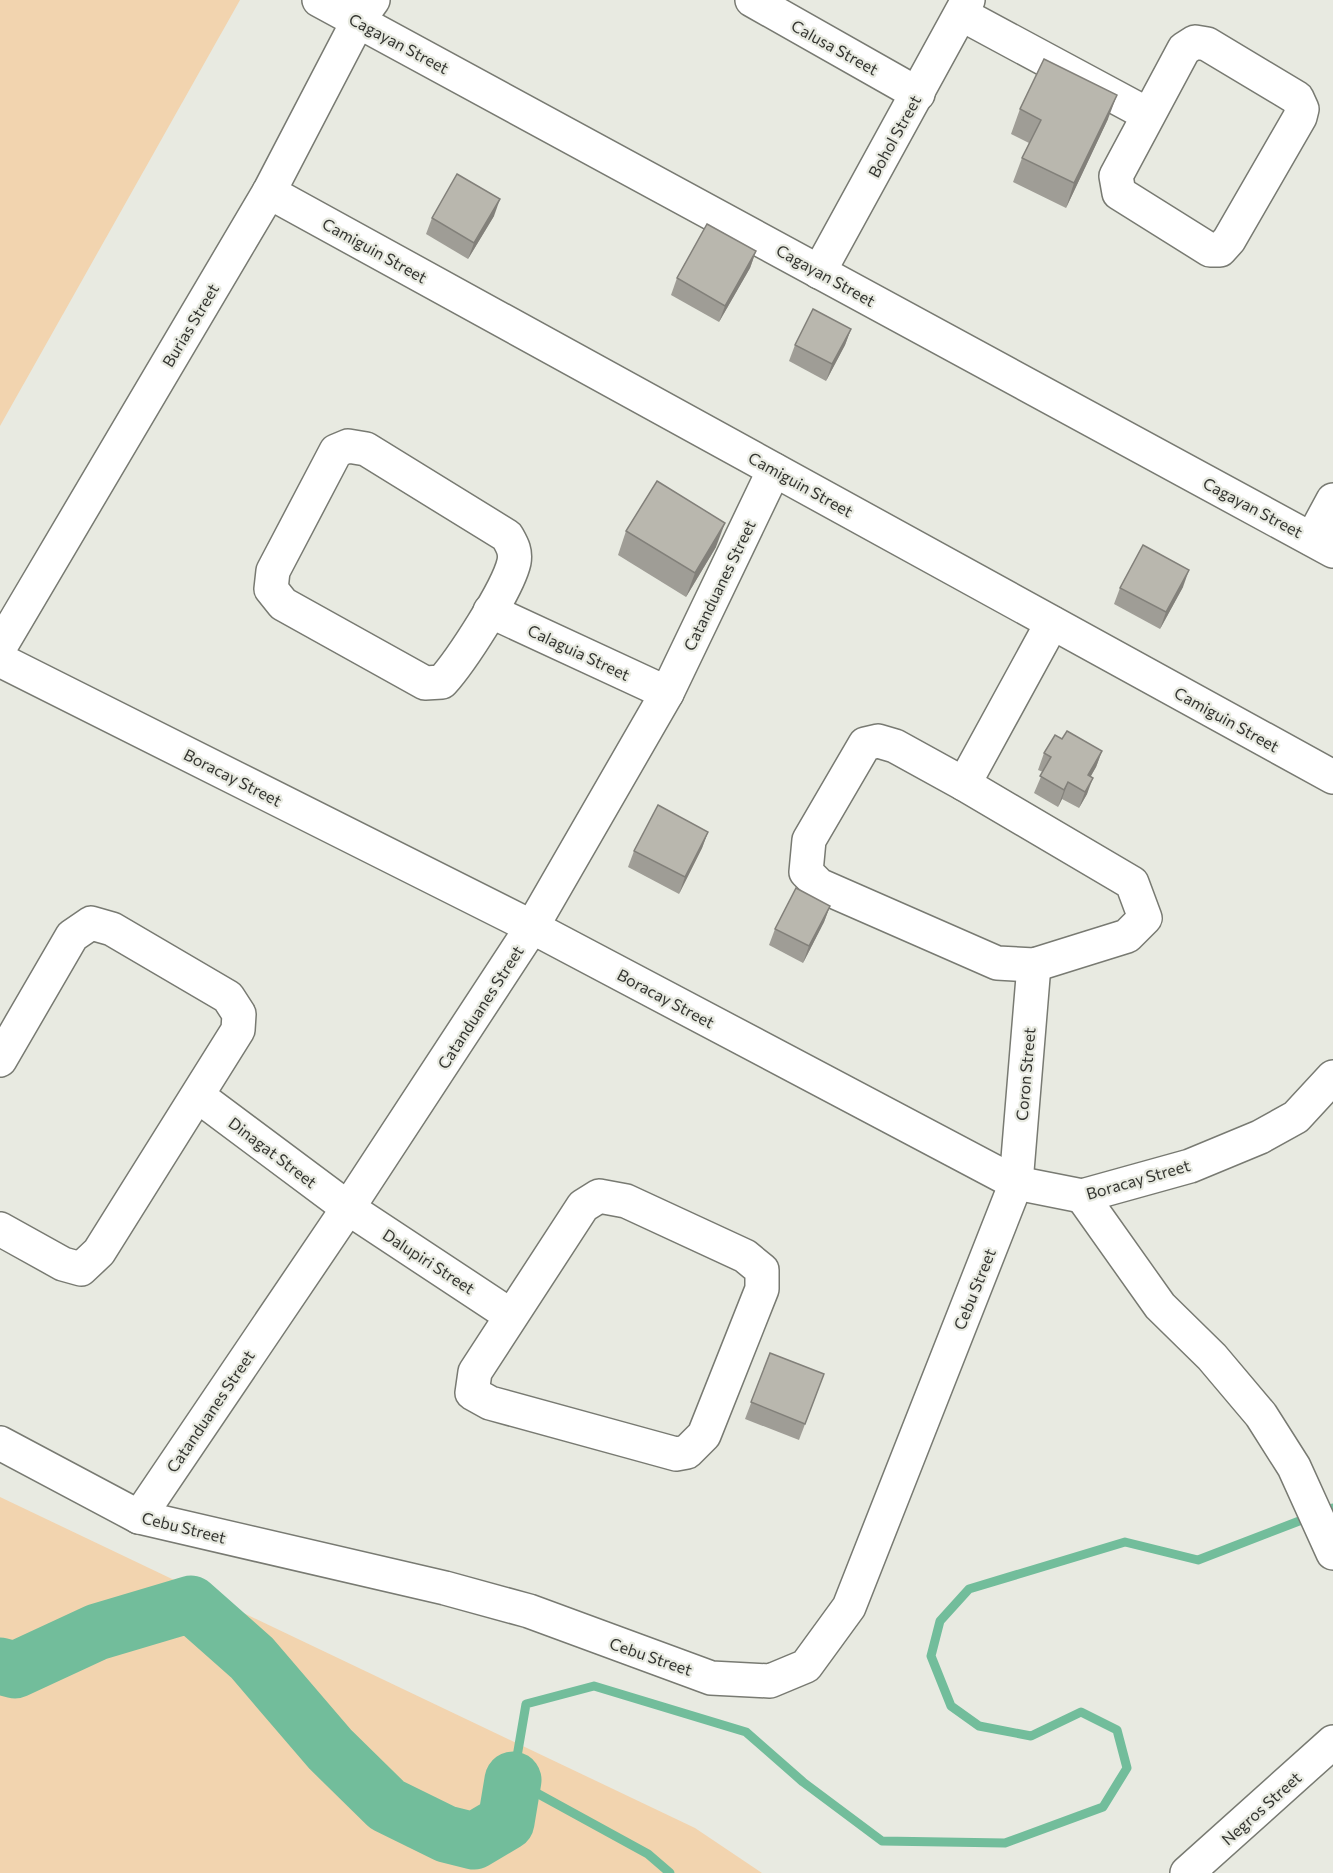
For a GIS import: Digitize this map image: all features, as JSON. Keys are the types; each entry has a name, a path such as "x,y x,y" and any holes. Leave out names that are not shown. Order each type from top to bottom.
{"street":[{"name":"Cagayan Street","path":"319,0 365,10 819,272 1322,545"},
{"name":"Calusa Street","path":"752,0 918,94"},
{"name":"Bohol Street","path":"819,272 964,7"},
{"path":"964,7 1147,114"},
{"name":"Burias Street","path":"0,647 269,192 365,10"},
{"path":"1195,42 1207,44 1297,98 1302,109 1300,117 1229,240 1220,250 1210,250 1119,193 1116,176 1147,114 1184,49 1195,42"},
{"name":"Camiguin Street","path":"269,192 1333,777"},
{"path":"348,446 366,449 507,536 514,548 514,563 490,610 455,667 442,682 425,683 283,604 271,589 273,571 336,451 348,446"},
{"name":"Catanduanes Street","path":"139,1517 348,1208 532,927 667,693 774,470"},
{"path":"1322,545 1333,500"},
{"name":"Calaguia Street","path":"490,610 667,693"},
{"path":"964,784 1052,623"},
{"name":"Boracay Street","path":"0,660 532,927 1016,1184 1082,1196 1190,1166 1260,1137 1296,1117 1333,1077"},
{"path":"878,741 895,746 1132,883 1145,918 1126,936 1034,964 997,963 819,885 806,872 809,840 865,744 878,741"},
{"path":"0,1060 72,936 91,923 112,929 228,998 239,1014 238,1030 198,1096 99,1252 81,1269 63,1264 0,1229"},
{"name":"Coron Street","path":"1016,1184 1034,964"},
{"name":"Dinagat Street","path":"198,1096 348,1208"},
{"name":"Cebu Street","path":"0,1443 139,1517 445,1588 519,1608 711,1678 770,1681 806,1666 849,1607 1016,1184"},
{"path":"598,1196 626,1201 744,1256 762,1270 762,1289 704,1435 687,1452 676,1454 490,1403 472,1393 475,1372 510,1315 584,1206 598,1196"},
{"path":"1082,1196 1160,1306 1212,1357 1261,1415 1294,1467 1330,1547"},
{"name":"Dalupiri Street","path":"348,1208 510,1315"},
{"name":"Negros Street","path":"1187,1873 1333,1742"}],"shaded area":[{"path":"0,0 240,0 0,426"},
{"path":"0,1497 695,1828 762,1873 0,1873"}],"building":[{"path":"1044,59 1117,95 1074,183 1022,158 1041,120 1020,109"},
{"path":"457,174 500,199 474,243 432,218"},
{"path":"707,224 756,251 725,306 677,278"},
{"path":"813,309 851,329 832,364 795,345"},
{"path":"657,481 725,523 695,573 626,531"},
{"path":"1143,545 1189,570 1166,612 1120,588"},
{"path":"1067,731 1102,751 1088,775 1093,778 1085,792 1068,782 1064,790 1040,776 1051,757 1044,753 1055,735 1062,739"},
{"path":"658,805 708,832 685,877 634,851"},
{"path":"796,888 830,906 809,946 775,929"},
{"path":"770,1353 824,1374 805,1424 751,1402"}],"waterway":[{"path":"670,1873 648,1854 513,1780 526,1704 594,1686 746,1732 803,1782 882,1841 1005,1843 1103,1807 1127,1768 1117,1730 1081,1712 1031,1736 979,1726 951,1706 931,1656 940,1621 969,1589 1125,1542 1198,1560 1333,1508"},
{"path":"0,1666 15,1670 97,1632 191,1604 252,1658 330,1749 387,1805 446,1834 474,1841 506,1822 513,1780"}]}
